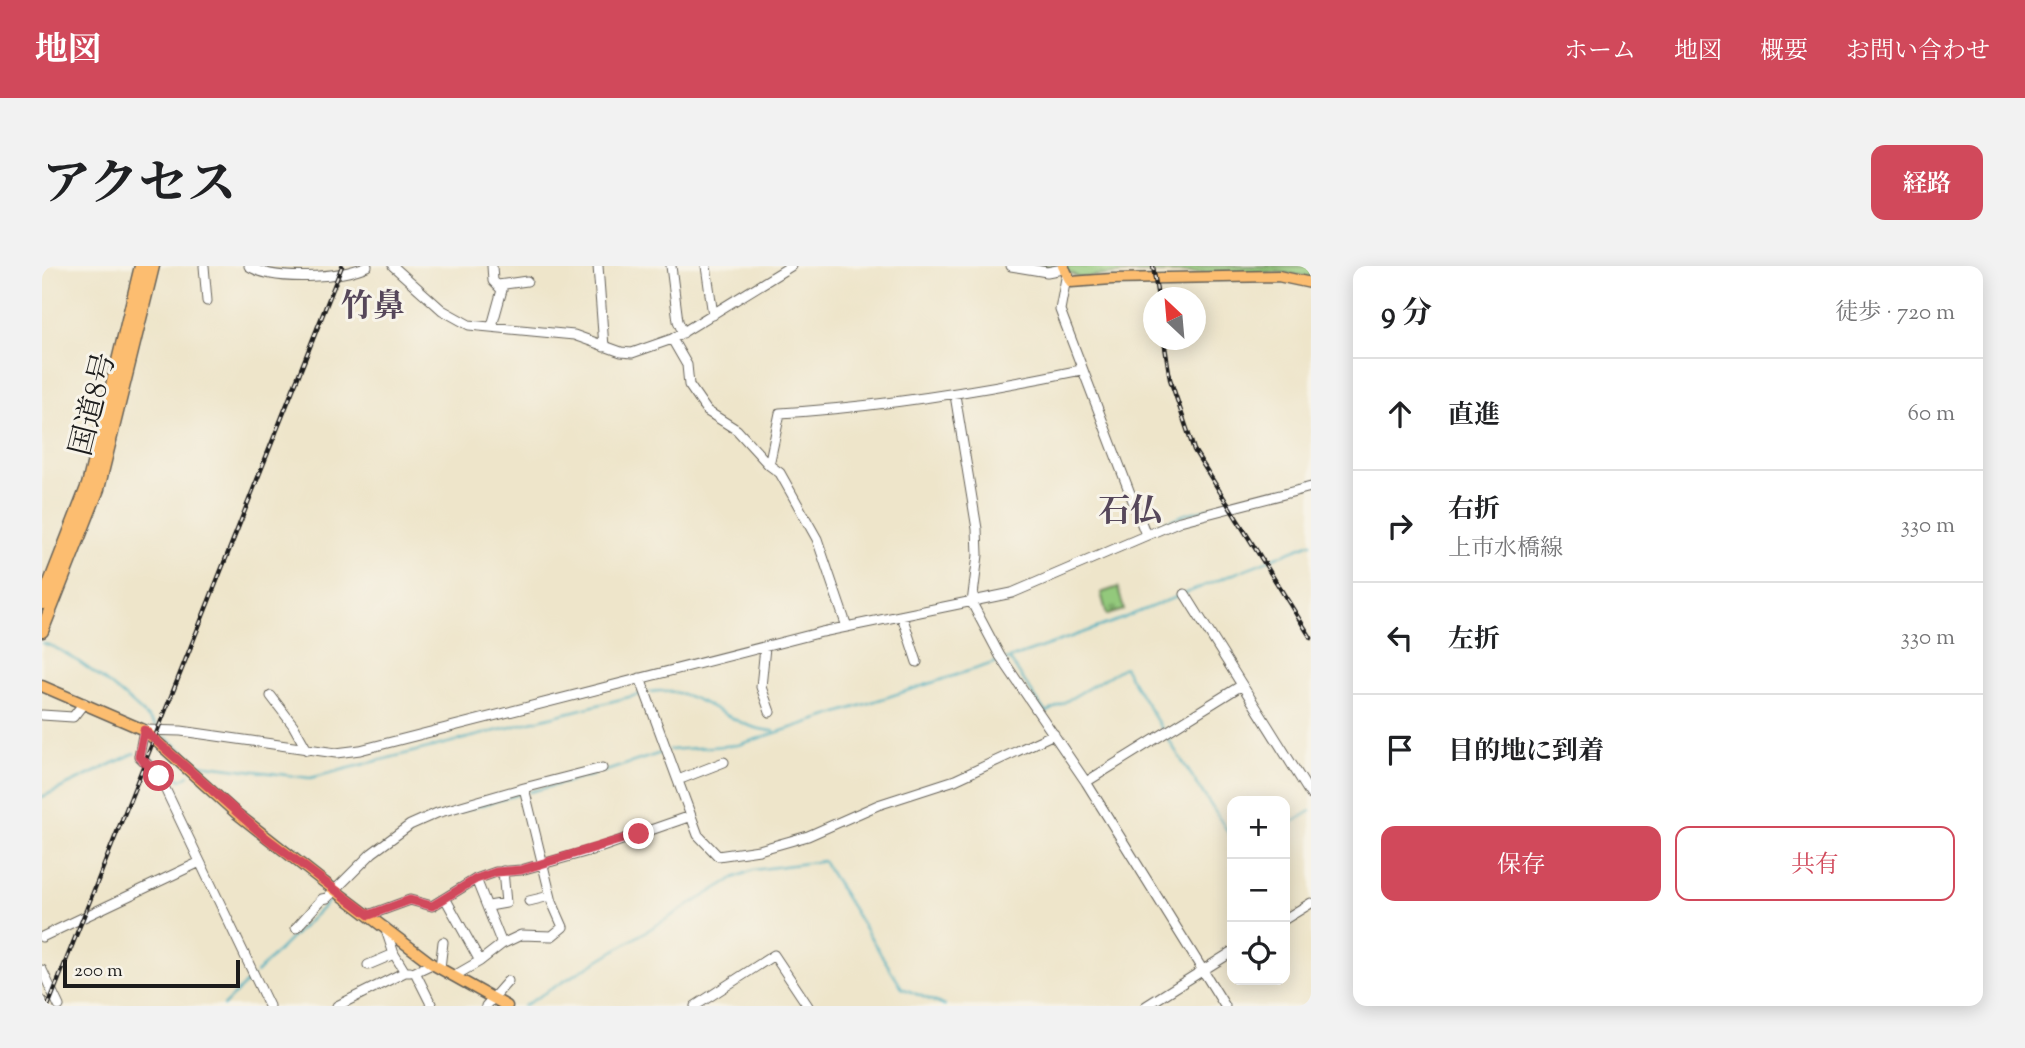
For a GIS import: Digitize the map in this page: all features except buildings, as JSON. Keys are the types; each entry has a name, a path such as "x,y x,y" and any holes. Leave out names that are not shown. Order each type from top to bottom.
{"highway":[{"name":"国道8号","path":"42,603 89,485 141,266"},
{"name":"国道8号","path":"42,631 98,489 153,266"}],"main road":[{"path":"1064,271 1071,282 1082,283 1112,279 1278,276 1311,283"},
{"path":"42,686 144,730 236,813 335,890 489,1002 507,1006"}],"street":[{"path":"204,266 207,301"},
{"path":"249,266 257,271 278,270 329,276 352,273 367,266"},
{"path":"393,266 452,317 469,325 588,338 604,347 632,353 683,333 791,266"},
{"path":"492,266 493,281 502,290 492,326"},
{"path":"598,266 604,347"},
{"path":"671,266 678,321 683,333"},
{"path":"706,266 713,315"},
{"path":"1011,266 1047,272 1064,271 1060,310 1080,370 1146,535"},
{"path":"498,285 527,281"},
{"path":"672,339 687,365 688,385 707,411 737,430 769,466 780,473 817,539 848,627"},
{"path":"769,466 780,413 878,407 1080,370"},
{"path":"955,395 977,529 978,555 972,603 1000,656 1086,782 1224,1006"},
{"path":"269,1006 159,776 139,756 144,730 181,731 336,753 360,750 848,627 1012,593 1180,521 1311,487"},
{"path":"1185,594 1311,795"},
{"path":"902,616 917,662"},
{"path":"765,647 761,688 770,712"},
{"path":"640,678 698,835 718,856 759,850 808,836 878,805 955,780 1054,734"},
{"path":"1086,782 1242,685"},
{"path":"271,696 293,725 307,750"},
{"path":"42,709 71,711 84,703"},
{"path":"42,715 73,717 84,703"},
{"path":"678,780 724,762"},
{"path":"296,928 322,899 335,890 372,853 410,825 437,813 602,768"},
{"path":"454,976 502,944 521,935 542,937 562,931 550,896 524,788"},
{"path":"369,915 410,900 432,906 476,879 544,864 691,816"},
{"path":"42,937 200,862"},
{"path":"489,906 506,903 503,871"},
{"path":"476,879 502,944"},
{"path":"529,901 550,896"},
{"path":"445,898 480,961"},
{"path":"1290,916 1311,903"},
{"path":"385,927 394,954 410,972 432,1006"},
{"path":"337,1006 410,972 436,966 443,943"},
{"path":"368,965 394,954"},
{"path":"1146,1006 1227,955"},
{"path":"695,1006 774,956 808,1006"},
{"path":"42,970 59,1006"},
{"path":"489,1002 508,981"}],"green space":[{"path":"1023,266 1311,266 1311,277 1278,272 1125,273 1079,278 1060,270"},
{"path":"1118,587 1124,610 1107,615 1101,593"}],"waterway":[{"path":"1152,527 1186,514 1311,482"},
{"path":"1006,660 1116,621 1311,543"},
{"path":"42,643 69,655 85,666 156,726"},
{"path":"1010,660 1046,713 1124,667 1163,731"},
{"path":"669,750 738,745 1000,661"},
{"path":"650,692 683,694 742,723 774,731"},
{"path":"164,735 199,764 310,778 641,694"},
{"path":"1166,736 1227,830"},
{"path":"603,772 664,752"},
{"path":"42,797 135,753"},
{"path":"147,757 165,765 181,780 189,775"},
{"path":"529,792 594,775"},
{"path":"438,818 523,793"},
{"path":"1290,824 1311,811"},
{"path":"523,1006 734,878 753,870 823,861 902,988 945,1006"},
{"path":"256,973 329,901"},
{"path":"223,1006 252,977"}],"railway":[{"path":"48,1006 342,266"},
{"path":"1153,266 1156,287"},
{"path":"1166,350 1170,379 1194,450 1311,638"}],"district":[{"name":"竹鼻","path":"373,305"},
{"name":"石仏","path":"1130,510"}],"route":[{"path":"159,776 141,761 139,756 144,730 265,837 369,915 410,900 432,906 476,879 496,872 521,870 639,834"}]}
